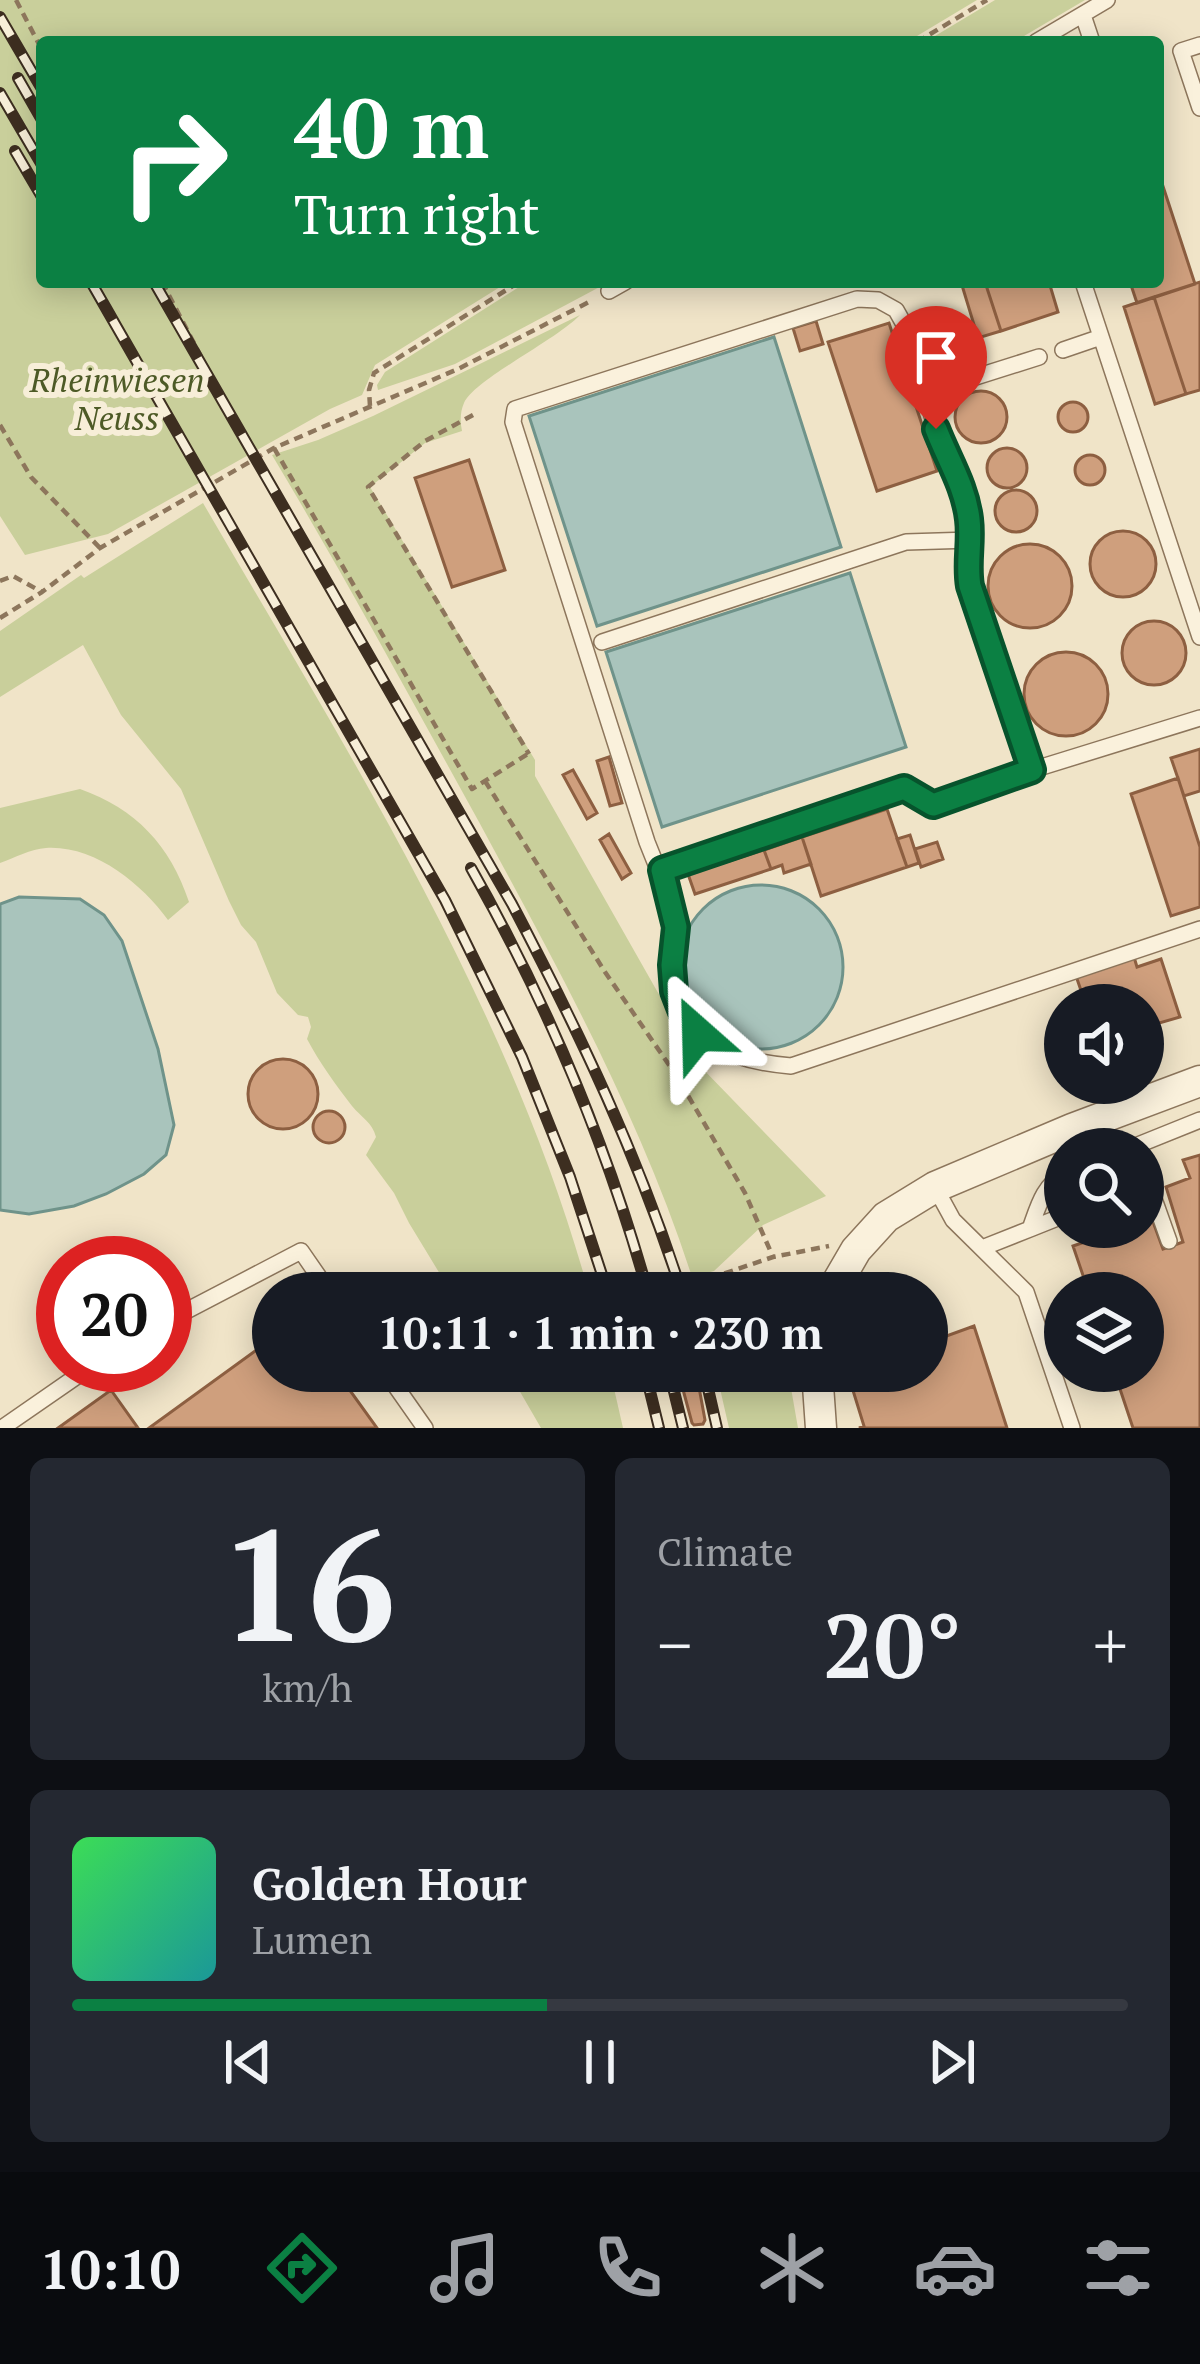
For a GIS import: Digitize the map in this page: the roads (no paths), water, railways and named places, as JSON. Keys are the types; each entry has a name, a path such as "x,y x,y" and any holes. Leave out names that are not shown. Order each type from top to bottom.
{"street":[{"path":"843,1272 886,1217 935,1187 1200,1081"},
{"path":"818,1392 821,1428"}],"lane":[{"path":"1046,36 1107,0"},
{"path":"1083,15 1090,36"},
{"path":"1200,45 1181,51 1200,108"},
{"path":"609,291 614,288"},
{"path":"1085,288 1200,638"},
{"path":"1032,770 970,586 971,540 961,484 896,310 878,300 857,299 515,409 514,422 647,842 662,870 676,927 674,991 684,1017 713,1046 733,1056 791,1066 1200,929"},
{"path":"1063,350 1101,337"},
{"path":"925,394 1040,357"},
{"path":"602,642 906,542 971,540"},
{"path":"662,870 904,788 933,805 1200,718"},
{"path":"1164,1135 1200,1120"},
{"path":"935,1187 953,1220 1026,1292 1072,1428"},
{"path":"1030,1229 1044,1195"},
{"path":"982,1248 1044,1223"},
{"path":"1164,1227 1169,1241"},
{"path":"261,1272 301,1251 316,1272"},
{"path":"192,1308 252,1277"},
{"path":"2,1428 53,1392"},
{"path":"399,1392 424,1428"}],"water":[{"path":"774,337 841,547 597,626 529,416"},
{"path":"850,573 906,747 662,827 606,652"},
{"path":"761,885 792,892 819,909 836,936 843,967 836,998 819,1025 792,1042 761,1049 730,1042 703,1025 686,998 679,967 686,936 703,909 730,892"},
{"path":"19,897 80,899 104,915 122,941 158,1049 174,1125 166,1155 144,1174 74,1206 29,1214 0,1210 0,904"}],"railway":[{"path":"0,17 36,79"},
{"path":"18,78 36,110"},
{"path":"0,93 36,155"},
{"path":"15,151 36,187"},
{"path":"94,288 445,900 522,1057 570,1177 601,1272"},
{"path":"157,288 512,904 606,1095 675,1272"},
{"path":"471,868 525,970 572,1075 642,1272"},
{"path":"650,1392 659,1428"},
{"path":"674,1392 683,1428"},
{"path":"709,1392 717,1428"}],"park label":[{"name":"Rheinwiesen Neuss","path":"117,398"}]}
